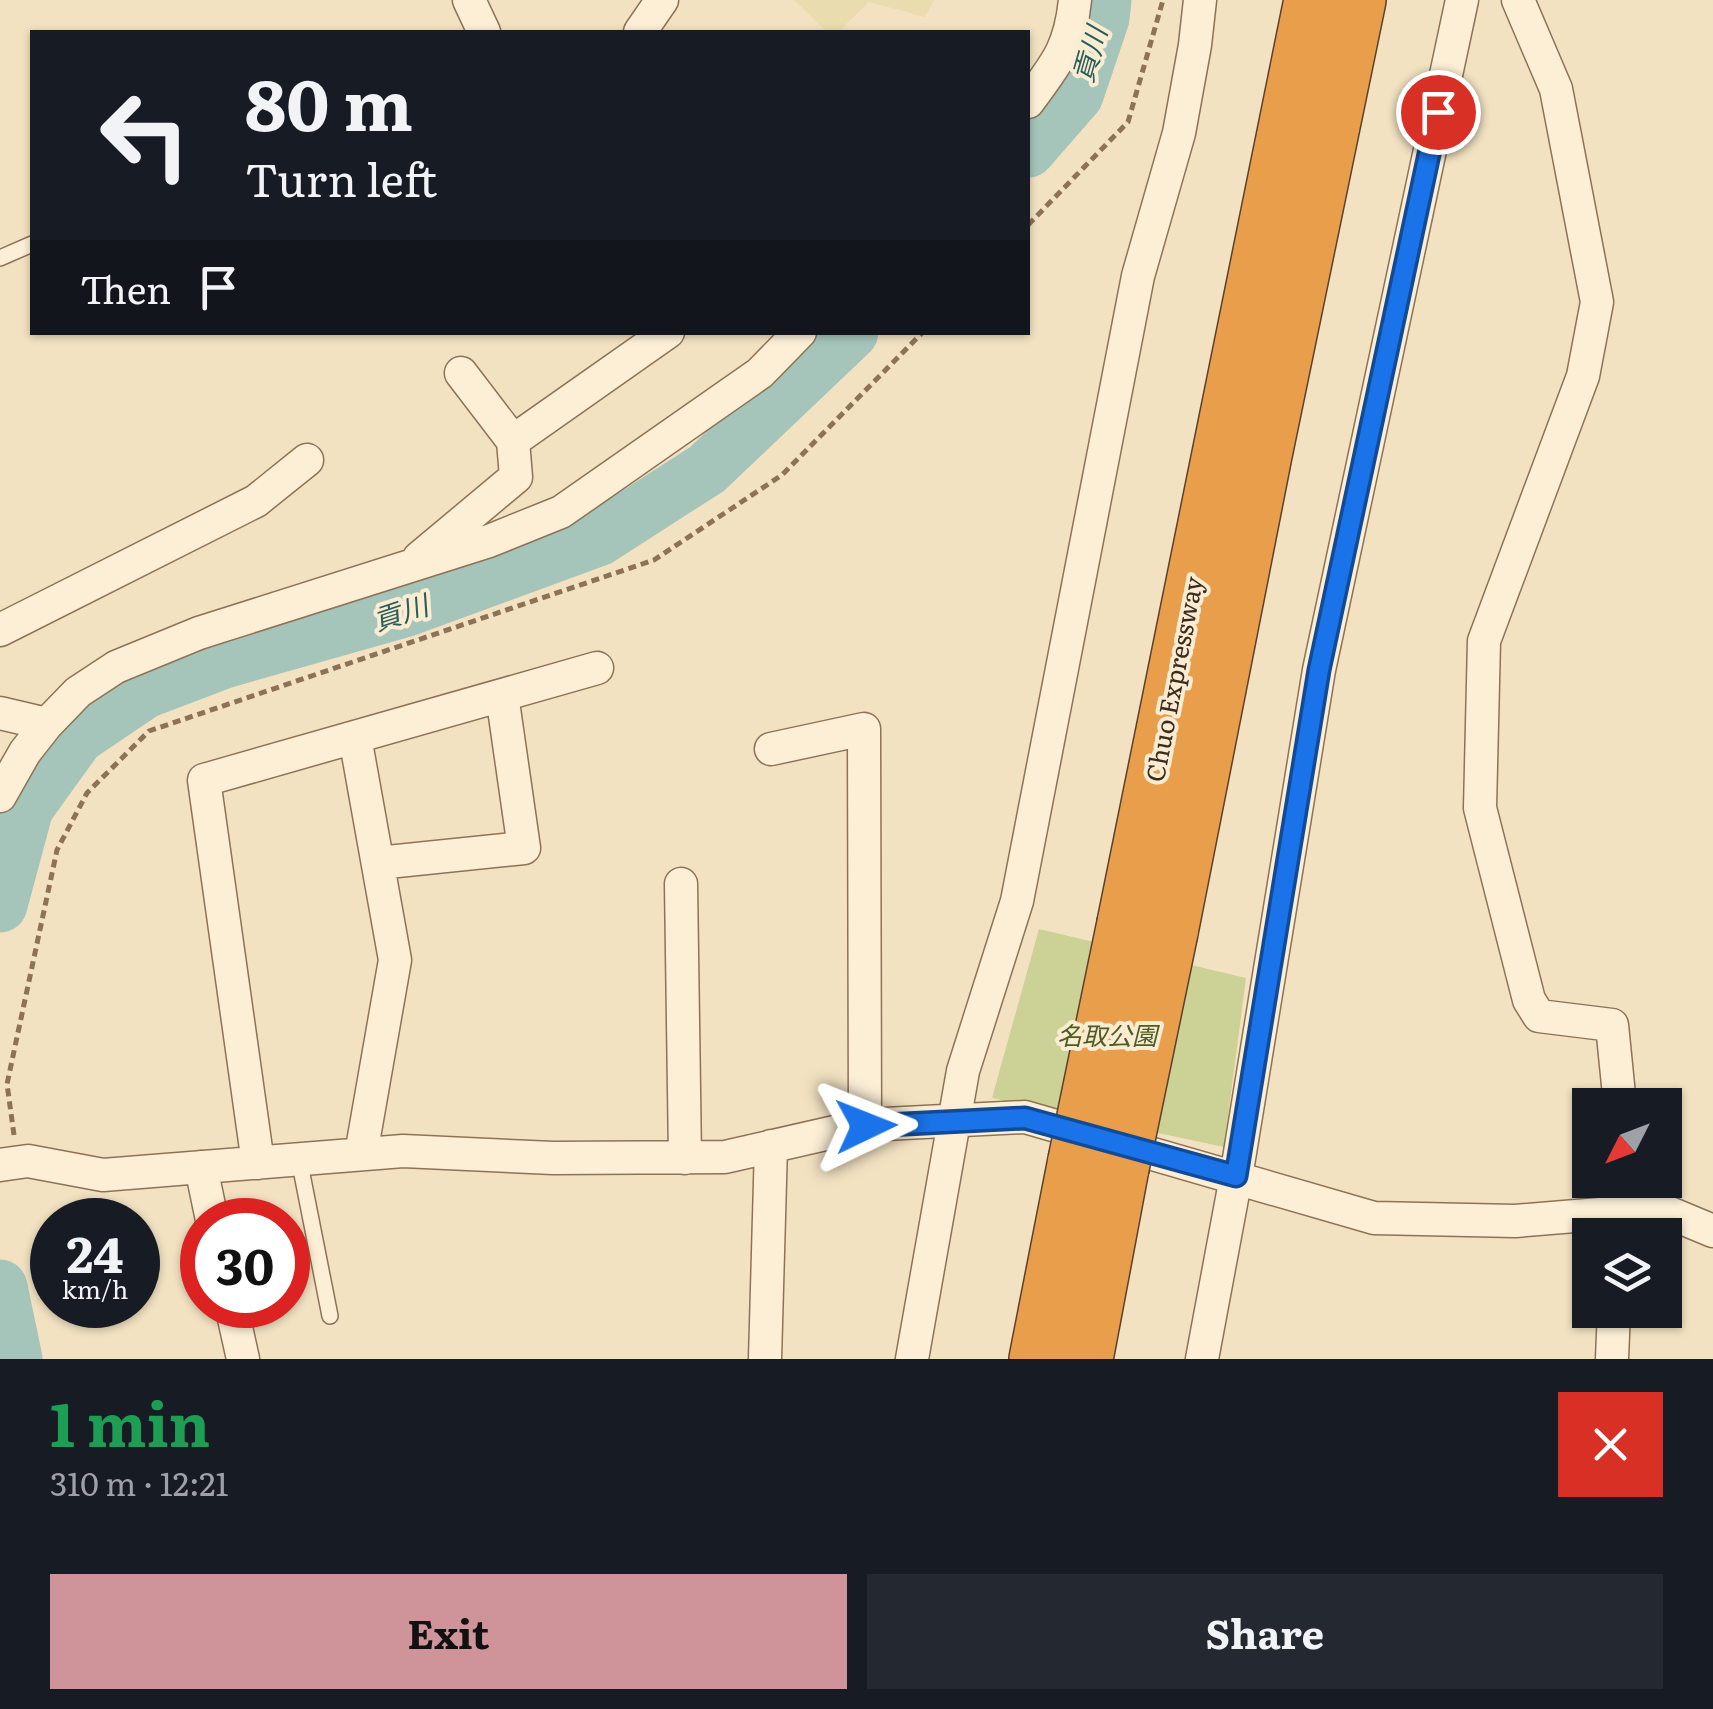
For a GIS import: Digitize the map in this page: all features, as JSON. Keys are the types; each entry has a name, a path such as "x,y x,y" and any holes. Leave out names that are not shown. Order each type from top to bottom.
{"highway":[{"name":"Chuo Expressway","path":"1038,1359 1098,1164 1147,928 1312,0"},
{"name":"Chuo Expressway","path":"1147,928 1264,455 1358,0"},
{"name":"Chuo Expressway","path":"1085,1359 1098,1164"}],"street":[{"path":"469,0 483,30"},
{"path":"641,30 662,0"},
{"path":"1030,99 1061,56 1072,32 1075,0"},
{"path":"912,1359 963,1071 1018,901 1138,276 1179,133 1200,0"},
{"path":"1202,1359 1319,670 1462,0"},
{"path":"1518,0 1556,89 1597,302 1583,376 1484,641 1480,808 1529,1000 1540,1016 1612,1025 1618,1088"},
{"path":"513,441 664,335"},
{"path":"0,796 46,724 78,692 116,667 199,633 489,541 561,512 760,373 797,335"},
{"path":"408,567 516,477 513,441 460,373"},
{"path":"0,630 256,501 307,460"},
{"path":"258,1163 204,780 597,668"},
{"path":"378,864 524,848 502,695"},
{"path":"1,711 46,724"},
{"path":"771,749 864,729 866,1126"},
{"path":"355,737 395,960 361,1154"},
{"path":"681,884 685,1158"},
{"path":"0,1165 28,1161 103,1175 403,1151 553,1158 685,1158 725,1156 866,1126 1025,1118 1374,1218 1515,1221 1660,1209 1713,1231"},
{"path":"765,1359 771,1146"},
{"path":"200,1167 207,1198"},
{"path":"236,1328 243,1359"},
{"path":"1612,1359 1613,1328"}],"lane":[{"path":"0,258 30,245"},
{"path":"300,1159 330,1316"}],"path":[{"path":"1030,224 1128,122 1163,0"}],"shaded area":[{"path":"794,0 934,0 925,17 869,2 840,30 825,30"}],"green space":[{"name":"名取公園","path":"1039,929 1246,978 1224,1147 992,1098"}],"waterway":[{"name":"貢川","path":"1030,148 1076,95 1102,18 1104,0"},
{"name":"貢川","path":"0,905 26,808 77,737 145,691 224,661 407,609 598,539 707,469 848,335"},
{"name":"貢川","path":"0,1287 15,1359"}],"route":[{"path":"866,1126 1025,1118 1236,1176 1319,670 1438,112"}]}
